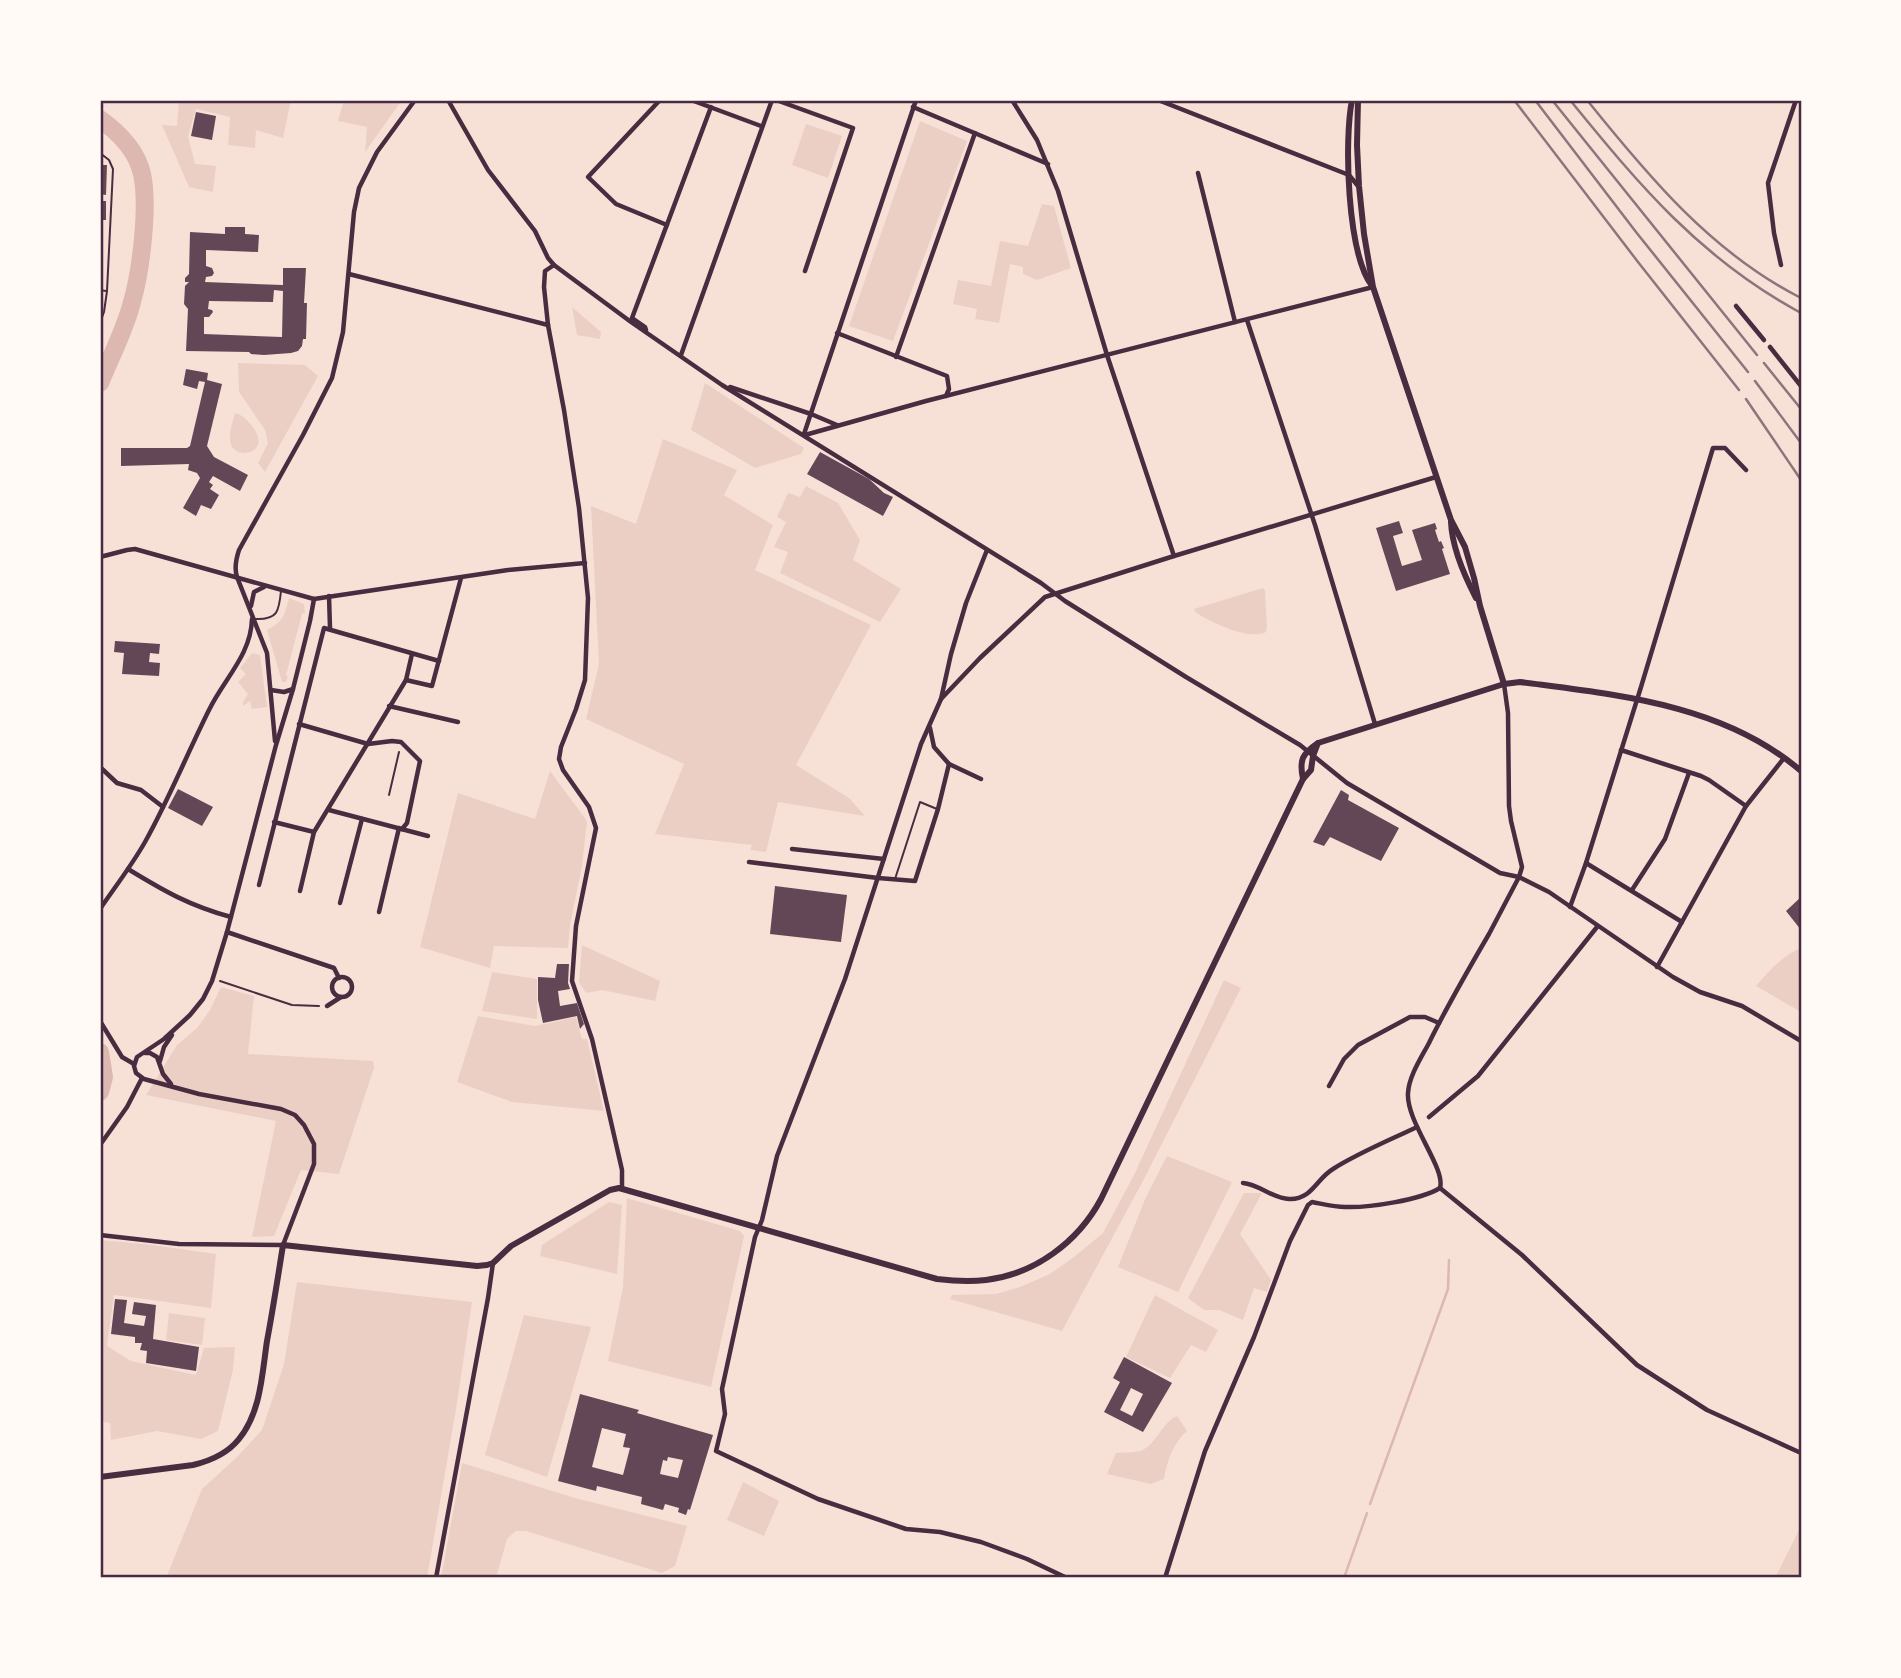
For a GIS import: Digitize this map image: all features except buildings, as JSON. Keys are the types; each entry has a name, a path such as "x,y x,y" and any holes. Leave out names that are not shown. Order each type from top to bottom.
{"main road":[{"path":"1352,100 1349,175 1356,247 1363,271 1373,287"},
{"path":"1358,100 1359,186 1373,287 1451,520 1465,547 1504,684"},
{"path":"1303,779 1302,758 1318,744 1504,684 1520,682 1638,699 1722,722 1755,739 1801,771"},
{"path":"100,1477 205,1462 229,1449 241,1437 250,1422 258,1397 283,1245 487,1265 525,1238 610,1190 622,1188 926,1276 955,1281 985,1280 1017,1272 1059,1250 1089,1219 1101,1199 1303,779 1311,770 1310,753"}],"street":[{"path":"276,745 267,653 235,568 239,550 332,379 342,332 354,212 362,181 377,152 415,100"},
{"path":"448,100 488,170 535,231 554,265 722,385 1310,753 1347,783 1500,873 1520,877 1539,886 1693,989 1742,1006 1801,1041"},
{"path":"660,100 588,177 616,204 667,225"},
{"path":"691,100 761,126"},
{"path":"681,355 761,126 774,100 853,128 805,271"},
{"path":"804,435 916,100"},
{"path":"1012,100 1037,140 1058,191 1107,355 1174,556"},
{"path":"1158,100 1349,175 1359,186"},
{"path":"1782,265 1774,233 1768,183 1796,100"},
{"path":"646,332 645,327 632,318 711,107"},
{"path":"913,107 1048,164"},
{"path":"896,357 975,133"},
{"path":"1198,173 1235,322"},
{"path":"554,265 547,268 544,277 548,325 579,508 588,598 585,680 559,759 563,770 589,807 596,828 576,926 572,981 592,1039 622,1170 622,1188"},
{"path":"349,274 548,325"},
{"path":"804,435 1373,287"},
{"path":"1736,306 1764,340"},
{"path":"1247,320 1312,514 1375,724"},
{"path":"837,333 947,376 949,389 945,397"},
{"path":"1770,347 1801,386"},
{"path":"722,385 838,425"},
{"path":"1570,907 1638,699 1713,448 1725,448 1746,470"},
{"path":"941,699 1040,601 1054,593 1436,477"},
{"path":"100,557 135,549 314,598 508,570 585,563"},
{"path":"987,550 962,616 941,699 921,744 845,979 777,1156 755,1237 722,1389 726,1414 716,1451 818,1499 906,1530 940,1532 981,1542 1067,1578"},
{"path":"406,680 432,686 461,578"},
{"path":"100,909 145,842 208,711 245,653 250,637 254,592 266,587"},
{"path":"329,596 330,628"},
{"path":"100,1235 179,1244 283,1245 314,1164 314,1144 308,1130 295,1115 284,1110 218,1098 144,1079 136,1073 134,1064 137,1057 190,1015 203,999 213,978 293,689 314,598"},
{"path":"259,885 324,628 439,661"},
{"path":"300,891 314,832 406,680 412,654"},
{"path":"1440,1188 1438,1172 1409,1103 1409,1087 1439,1023 1520,877 1522,867 1510,806 1508,713 1504,684"},
{"path":"271,690 284,692 293,689"},
{"path":"389,706 458,722"},
{"path":"299,724 368,744 392,741 401,743 420,761 407,823 400,829 379,912"},
{"path":"930,728 934,747 949,764 981,779"},
{"path":"1621,750 1710,780 1746,806"},
{"path":"1657,967 1746,806 1784,758"},
{"path":"749,862 915,881 949,764"},
{"path":"100,767 117,783 141,790 163,807"},
{"path":"1632,890 1665,839 1689,773"},
{"path":"329,810 428,836"},
{"path":"340,903 362,819"},
{"path":"274,822 314,832"},
{"path":"792,849 884,859"},
{"path":"1586,863 1682,922"},
{"path":"128,869 181,900 231,917"},
{"path":"1429,1117 1478,1076 1597,927"},
{"path":"227,932 334,968 339,978"},
{"path":"327,1006 349,995 352,986 348,979 339,978 333,982 335,995 341,998"},
{"path":"1329,1086 1344,1059 1358,1045 1410,1017 1424,1017 1439,1023"},
{"path":"100,1021 122,1057 134,1064"},
{"path":"100,1145 144,1079 157,1075 164,1047 176,1028"},
{"path":"143,1054 153,1054 166,1079 174,1086"},
{"path":"1243,1183 1285,1199 1300,1198 1312,1192 1331,1170 1417,1127"},
{"path":"1440,1188 1522,1255 1637,1365 1707,1410 1801,1453"},
{"path":"1165,1578 1205,1451 1254,1337 1290,1241 1308,1205 1312,1202 1358,1207 1405,1200 1440,1188"},
{"path":"436,1578 493,1263"}],"lane":[{"path":"100,153 109,160 113,169 107,290 100,323"},
{"path":"100,290 107,290"},
{"path":"253,616 266,619 274,616 279,607 281,591"},
{"path":"895,880 920,802 938,809"}],"path":[{"path":"389,795 401,743"},
{"path":"213,978 292,1005 327,1006"}],"shaded area":[{"path":"179,100 291,100 283,138 256,130 255,148 228,145 230,117 196,109 188,136 195,164 216,166 213,192 189,187 162,125 177,126"},
{"path":"344,100 402,100 365,152 367,127 338,121"},
{"path":"920,121 967,141 893,341 849,326"},
{"path":"806,124 842,136 828,178 792,165"},
{"path":"1042,204 1054,206 1071,268 1037,280 1023,274 1023,267 1010,264 999,323 975,319 977,309 953,304 958,280 991,286 1000,241 1028,246"},
{"path":"572,307 601,332 600,339 577,335"},
{"path":"238,363 305,365 318,376 265,472 258,463 268,443 265,430 239,392"},
{"path":"705,383 804,448 801,454 755,468 691,430"},
{"path":"235,413 247,420 258,436 258,444 250,452 243,453 232,447 230,433"},
{"path":"663,439 737,470 724,495 773,525 755,570 871,625 796,765 849,798 865,816 778,802 766,852 750,850 752,845 655,834 684,764 586,719 599,664 591,506 636,524"},
{"path":"806,486 838,503 860,540 853,560 901,589 880,622 780,573 788,552 774,547 786,522 777,517 788,493 800,497"},
{"path":"1263,588 1266,632 1250,634 1230,629 1202,616 1194,609"},
{"path":"289,598 304,604 305,613 302,614 286,682 282,682 267,630 282,617"},
{"path":"252,653 260,655 267,707 252,709 250,701 243,706 248,694 238,682 246,674 240,668"},
{"path":"550,771 587,821 568,948 494,946 490,968 420,947 458,793 535,819"},
{"path":"582,945 660,981 655,1001 602,990 586,993 579,982"},
{"path":"1801,948 1801,1012 1756,986 1782,959"},
{"path":"492,972 537,979 537,1019 482,1011"},
{"path":"1224,980 1241,988 1144,1179 1062,1331 950,1299 952,1295 996,1294 1020,1287 1050,1274 1103,1233 1134,1175"},
{"path":"221,987 254,996 248,1054 373,1061 374,1068 339,1174 301,1170 274,1236 252,1237 276,1121 146,1095 177,1045 198,1027 210,1010"},
{"path":"478,1016 535,1026 576,1017 582,1039 587,1039 604,1111 512,1102 457,1082"},
{"path":"1167,1156 1232,1182 1178,1292 1118,1267 1146,1197"},
{"path":"1244,1193 1262,1193 1240,1234 1271,1280 1267,1292 1254,1288 1243,1320 1219,1310 1204,1310 1188,1298"},
{"path":"627,1198 740,1231 744,1236 711,1387 608,1361 623,1287"},
{"path":"609,1202 622,1205 617,1274 540,1256 542,1245"},
{"path":"100,1240 216,1254 211,1308 114,1295 107,1346 131,1361 196,1375 204,1348 235,1347 233,1370 218,1431 201,1439 157,1431 111,1440 110,1423 100,1421"},
{"path":"297,1282 472,1302 427,1578 166,1578 202,1489 262,1430 284,1364"},
{"path":"1155,1295 1218,1330 1206,1352 1191,1345 1170,1378 1126,1357"},
{"path":"169,1313 205,1318 202,1345 166,1340"},
{"path":"524,1315 591,1327 547,1477 485,1455"},
{"path":"1177,1416 1187,1431 1171,1453 1164,1479 1151,1484 1107,1474 1116,1453 1137,1452 1146,1448 1171,1419"},
{"path":"462,1463 575,1498 687,1526 675,1566 662,1573 526,1531 516,1531 507,1539 496,1578 441,1578"},
{"path":"743,1482 779,1501 764,1536 727,1520"},
{"path":"1801,1526 1801,1578 1775,1578"}],"waterway":[{"path":"100,119 120,136 136,158 142,174 145,203 141,256 135,289 126,323 100,383"},
{"path":"100,1052 104,1077 100,1092"},
{"path":"1370,1504 1448,1289 1449,1260"},
{"path":"1344,1578 1367,1513"}],"railway":[{"path":"1514,100 1739,390"},
{"path":"1535,100 1748,372"},
{"path":"1552,100 1757,355"},
{"path":"1570,100 1647,191 1702,245 1765,292 1801,313"},
{"path":"1587,100 1658,184 1710,236 1769,280 1801,298"},
{"path":"1764,363 1801,409"},
{"path":"1755,381 1801,443"},
{"path":"1746,399 1801,480"}]}
